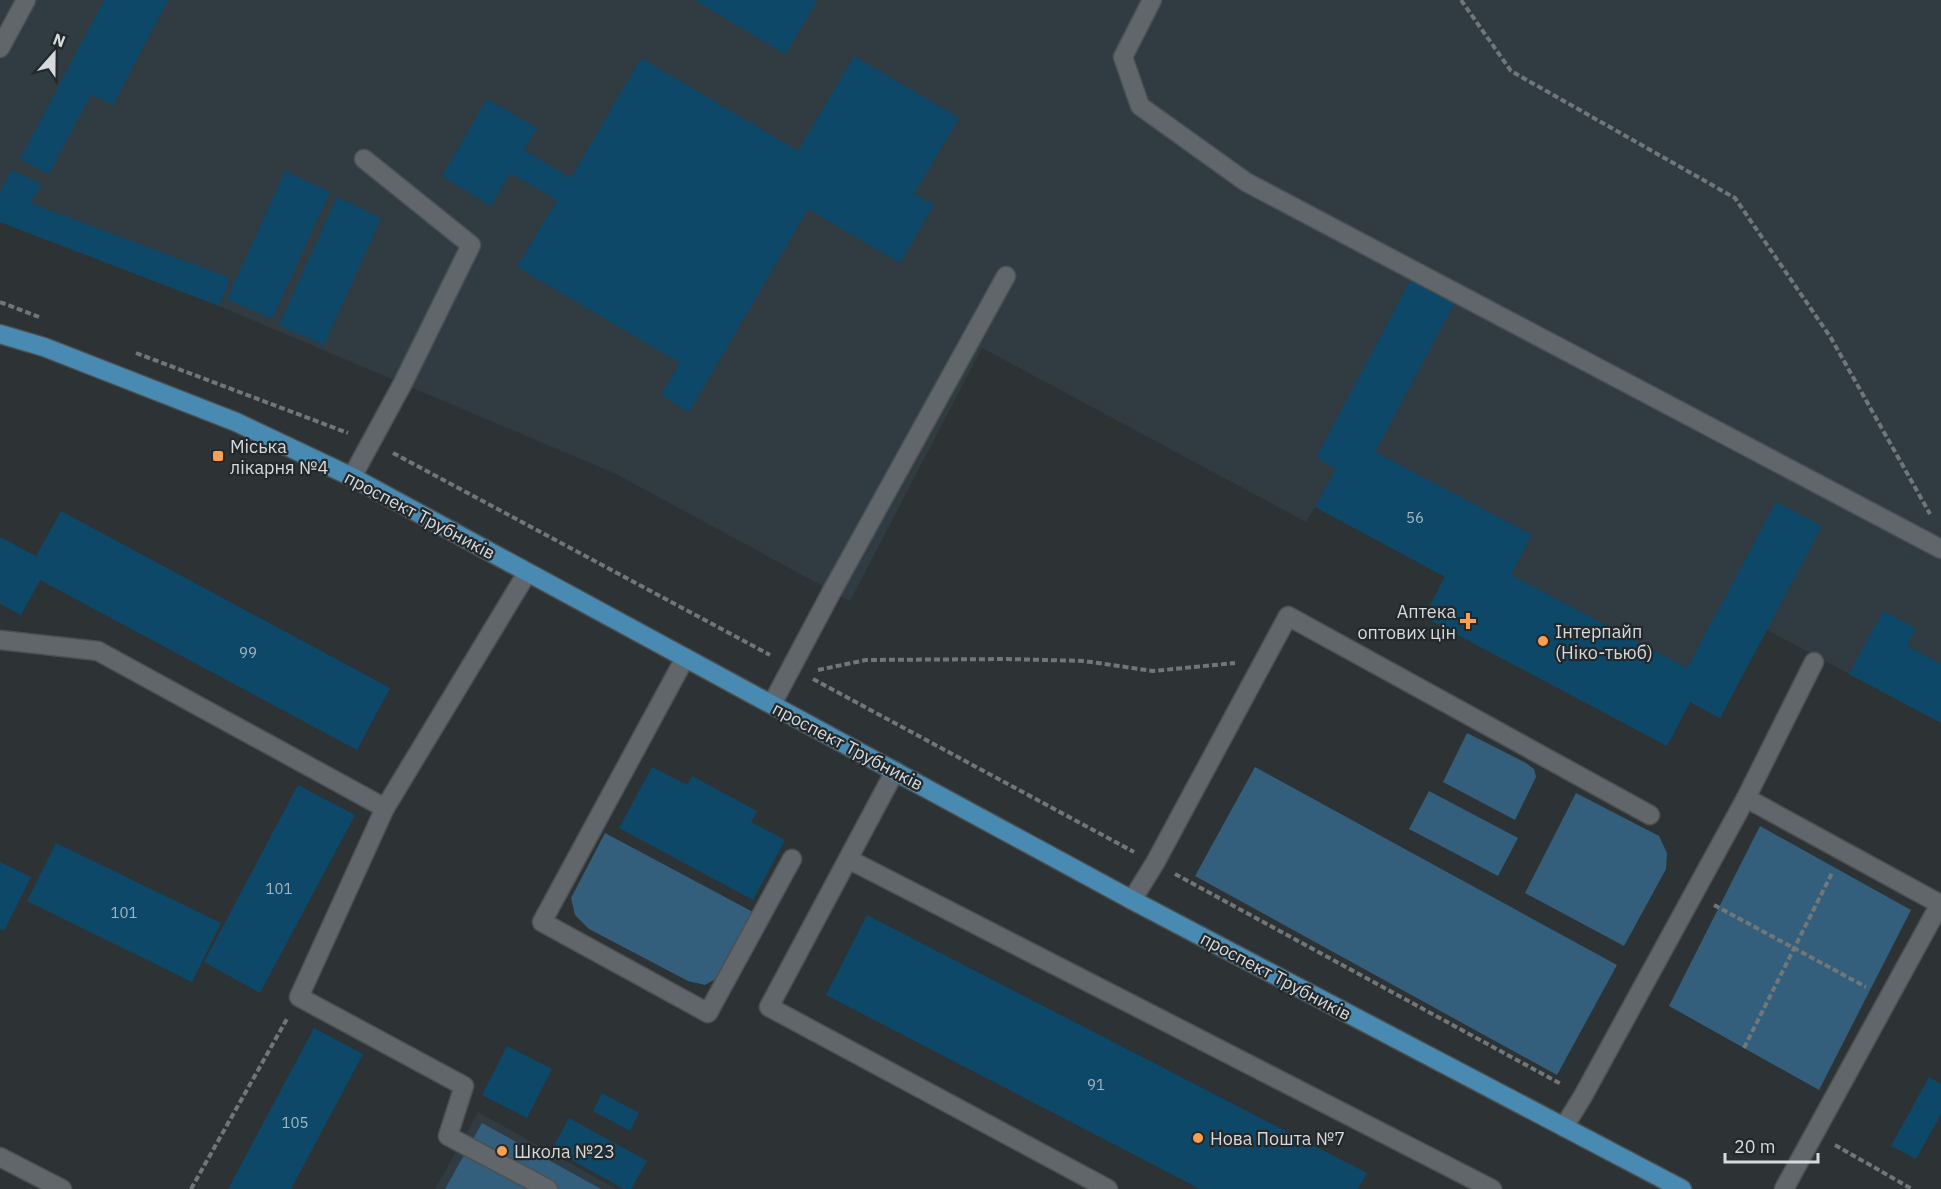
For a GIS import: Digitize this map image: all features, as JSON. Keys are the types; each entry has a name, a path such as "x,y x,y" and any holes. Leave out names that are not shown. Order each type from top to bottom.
{"main road":[{"name":"проспект Трубників","path":"0,334 44,347 236,422 352,477 1132,900 1564,1127 1656,1183 1682,1189"}],"lane":[{"path":"0,48 26,0"},
{"path":"1152,0 1123,57 1140,106 1246,182 1941,549"},
{"path":"352,477 403,383 471,245 363,159"},
{"path":"772,704 1006,276"},
{"path":"527,573 385,808 299,997 464,1086 448,1136 548,1189"},
{"path":"1132,900 1155,863 1288,616 1650,815"},
{"path":"0,640 99,651 385,808"},
{"path":"686,658 542,922 708,1013 792,859"},
{"path":"1564,1127 1746,798 1814,662"},
{"path":"895,771 769,1007 1108,1189"},
{"path":"1746,798 1940,903 1784,1189"},
{"path":"848,859 1492,1189"},
{"path":"0,1157 62,1189"}],"path":[{"path":"1461,0 1511,71 1735,198 1831,338 1935,523"},
{"path":"813,671 866,660 1084,661 1153,671 1265,660"},
{"path":"1744,1048 1843,851"},
{"path":"1693,893 1792,949 1888,999"},
{"path":"191,1189 299,997"},
{"path":"1813,1133 1912,1189"}],"shaded area":[{"path":"0,0 1941,0 1941,723 1767,630 1720,718 1690,702 1667,746 1424,617 1445,576 1315,507 1306,522 982,348 850,601 616,474 219,306 0,222"},
{"path":"1467,733 1534,769 1536,777 1515,820 1443,782"},
{"path":"1255,767 1617,965 1557,1075 1195,876"},
{"path":"1429,791 1518,838 1498,876 1409,829"},
{"path":"1576,793 1659,836 1667,853 1666,869 1624,946 1525,893"},
{"path":"1760,826 1911,910 1819,1090 1669,1006"},
{"path":"605,833 753,912 719,977 705,985 688,981 589,929 575,915 571,898"},
{"name":"Школа №23","path":"478,1112 616,1189 435,1189"},
{"name":"Школа №23","path":"482,1123 601,1189 445,1189"}],"building":[{"path":"104,0 168,0 113,105 91,94 49,174 20,159"},
{"path":"695,0 814,0 817,2 785,54"},
{"path":"854,56 959,118 914,194 934,205 900,263 808,209 689,412 661,395 680,363 517,267 557,200 510,173 491,206 442,176 487,99 537,128 524,150 571,178 641,58 798,151"},
{"path":"11,170 42,184 30,203 230,278 219,306 0,222 0,192"},
{"path":"285,171 330,192 272,319 227,299"},
{"path":"337,197 381,218 324,345 279,325"},
{"path":"1411,279 1455,302 1375,452 1532,535 1511,575 1687,668 1776,502 1822,526 1720,718 1690,702 1667,746 1424,617 1445,577 1315,507 1336,469 1316,458"},
{"path":"61,511 390,688 357,750 40,580 21,615 0,604 0,537 36,556"},
{"path":"1883,611 1916,628 1907,646 1941,664 1941,723 1849,674"},
{"path":"652,767 687,785 692,776 757,811 751,822 785,840 753,900 619,828"},
{"path":"298,785 355,815 260,993 204,962"},
{"path":"56,843 221,923 192,982 27,901"},
{"path":"0,862 31,877 4,931 0,929"},
{"path":"867,915 1367,1173 1358,1189 1200,1189 826,995"},
{"path":"314,1028 363,1054 291,1189 228,1189"},
{"path":"507,1046 552,1069 527,1118 482,1095"},
{"path":"1929,1077 1941,1084 1941,1114 1916,1159 1891,1146"},
{"path":"602,1093 639,1113 630,1131 593,1111"},
{"path":"569,1118 647,1161 631,1189 624,1189 552,1149"}],"place":[{"name":"Міська лікарня №4","path":"218,456"},
{"name":"Аптека оптових цін","path":"1468,621"},
{"name":"Інтерпайп (Ніко-тьюб)","path":"1543,641"},
{"name":"Нова Пошта №7","path":"1198,1138"},
{"name":"Школа №23","path":"502,1151"}]}
